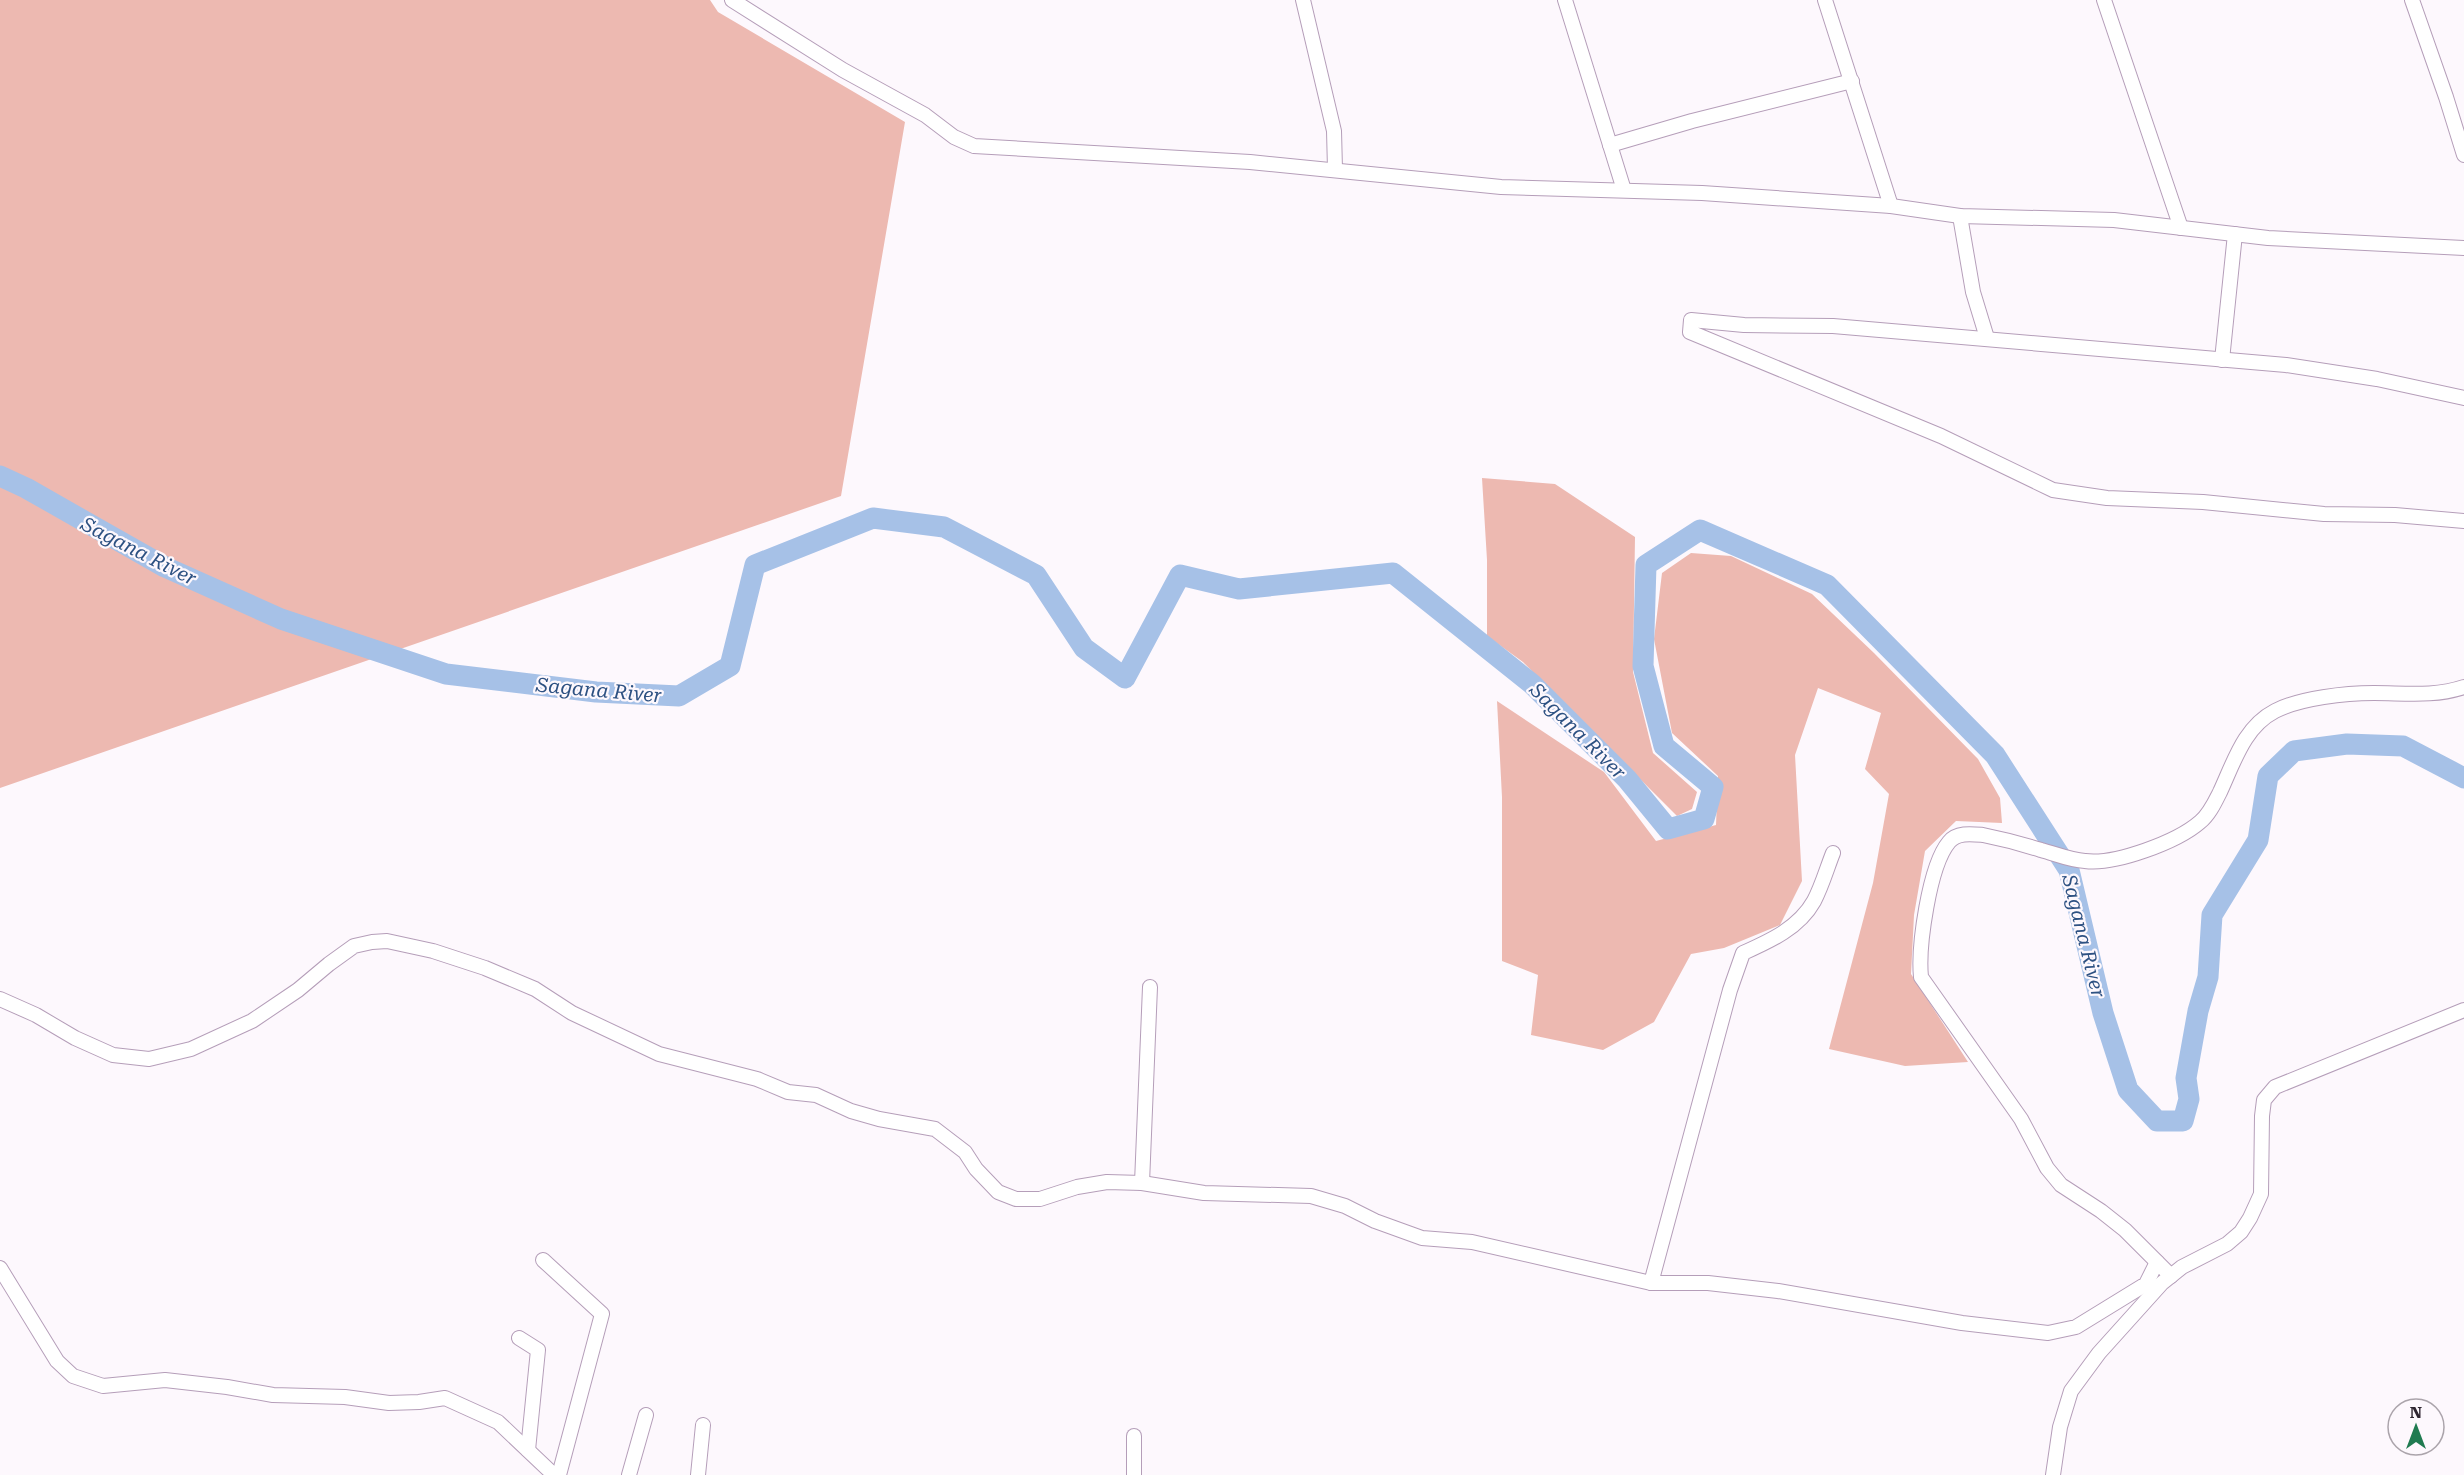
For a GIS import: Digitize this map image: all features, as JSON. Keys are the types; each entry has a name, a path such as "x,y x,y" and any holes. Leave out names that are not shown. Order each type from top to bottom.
{"street":[{"path":"732,0 843,70 925,115 954,137 974,146 1335,169 1501,187 1624,190 1891,206 1960,216 2114,220 2268,238 2464,248"},
{"path":"1304,0 1334,131 1335,169"},
{"path":"1565,0 1624,190"},
{"path":"1825,0 1891,206"},
{"path":"2104,0 2181,228"},
{"path":"2412,0 2464,155"},
{"path":"1610,145 1692,121 1852,81"},
{"path":"1960,216 1973,292 1987,338"},
{"path":"2222,360 2235,234"},
{"path":"2464,398 2286,365 1833,326 1744,325 1691,320 1690,332 1930,431 2053,490 2107,498 2203,502 2324,514 2395,515 2464,521"},
{"path":"2171,1276 2126,1230 2061,1185 2054,1177 2021,1119 1921,977 1919,962 1926,908 1932,880 1949,842 1957,836 1983,835 2085,861 2106,861 2142,852 2168,841 2200,822 2212,807 2252,728 2276,710 2300,702 2333,696 2371,693 2431,694 2464,687"},
{"path":"1651,1283 1730,990 1743,953 1775,938 1795,925 1814,902 1833,853"},
{"path":"0,999 113,1055 149,1059 192,1049 244,1025 298,990 354,946 387,941 433,951 495,972 535,989 573,1013 658,1054 757,1079 788,1092 816,1095 852,1111 879,1119 934,1129 965,1152 976,1169 998,1192 1016,1199 1041,1199 1077,1187 1107,1182 1142,1183 1204,1193 1311,1196 1344,1206 1375,1221 1422,1238 1472,1242 1651,1283 1708,1282 1962,1323 2048,1333 2076,1327 2128,1296 2146,1284 2157,1262"},
{"path":"1142,1183 1150,987"},
{"path":"2053,1475 2060,1426 2071,1391 2099,1353 2182,1266 2227,1244 2241,1232 2250,1218 2261,1194 2264,1100 2275,1088 2464,1010"},
{"path":"0,1268 57,1361 73,1376 103,1386 165,1380 273,1395 345,1397 389,1403 445,1398 498,1422 556,1475 602,1314 543,1260"},
{"path":"519,1338 538,1350 528,1450"},
{"path":"629,1475 646,1415"},
{"path":"698,1475 702,1425"},
{"path":"1134,1436 1134,1475"}],"shaded area":[{"path":"0,0 710,0 718,12 905,122 841,496 0,788"},
{"path":"1482,478 1555,484 1635,537 1633,672 1653,753 1697,792 1692,809 1677,816 1523,662 1487,636 1487,560"},
{"path":"1691,553 1731,556 1812,594 1874,653 1978,759 2000,798 2002,823 1956,821 1925,851 1914,915 1911,974 1968,1062 1905,1066 1829,1049 1873,883 1889,794 1865,769 1881,713 1818,688 1795,755 1802,881 1780,925 1724,948 1691,954 1654,1022 1603,1050 1531,1035 1538,975 1502,961 1502,797 1497,701 1604,772 1656,841 1716,825 1718,776 1672,733 1654,639 1662,573"}],"waterway":[{"name":"Sagana River","path":"0,476 26,488 165,567 281,619 446,674 596,692 679,696 730,666 755,565 873,518 944,527 1036,575 1084,648 1125,678 1180,575 1239,589 1393,573 1532,684 1627,779 1668,829 1704,819 1713,787 1664,746 1643,666 1646,565 1700,530 1827,585 1995,755 2069,870 2103,1013 2128,1090 2157,1121 2183,1121 2189,1099 2186,1078 2198,1011 2208,977 2212,915 2258,840 2268,776 2294,751 2347,744 2403,746 2464,778"}]}
